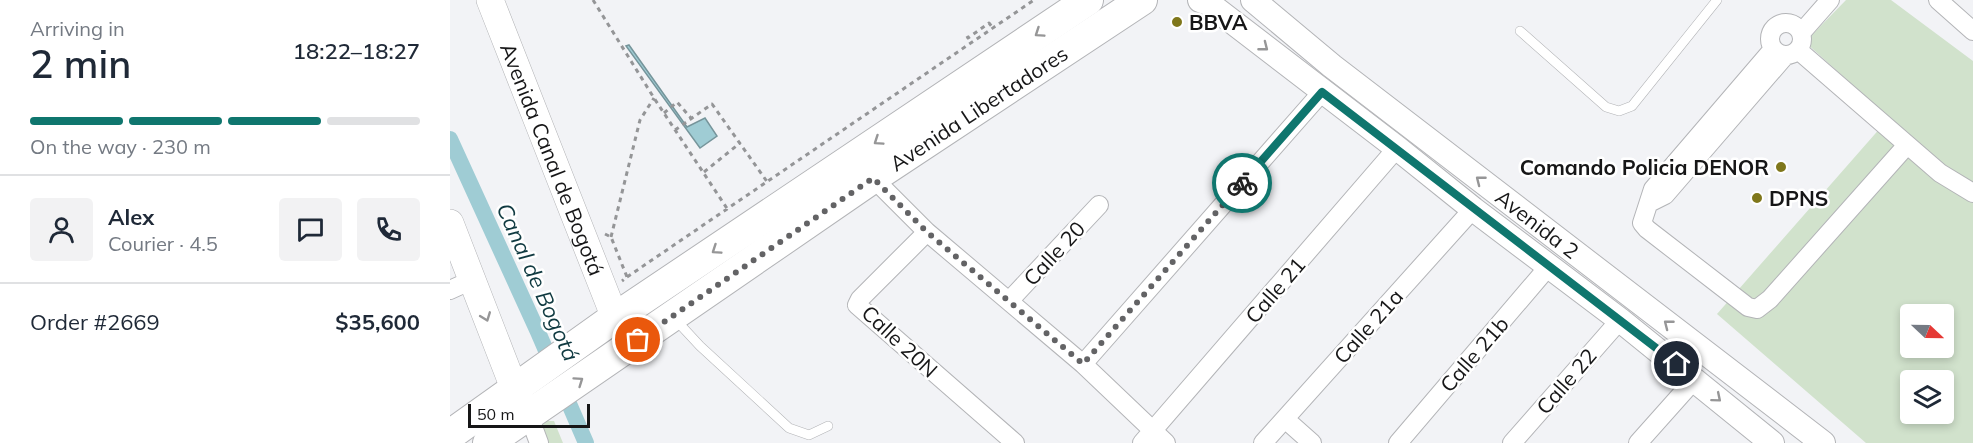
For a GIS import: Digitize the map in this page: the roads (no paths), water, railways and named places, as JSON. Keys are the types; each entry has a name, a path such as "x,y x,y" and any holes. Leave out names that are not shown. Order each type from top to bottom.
{"main road":[{"name":"Avenida Canal de Bogotá","path":"490,0 611,320"},
{"name":"Avenida Libertadores","path":"450,435 611,320 1088,0"},
{"name":"Avenida Libertadores","path":"488,443 535,423 621,352 873,178 1142,0"},
{"path":"450,223 461,285 521,384 535,423"}],"street":[{"name":"Avenida 2","path":"1200,0 1208,3 1620,320 1695,379 1765,441"},
{"name":"Avenida 2","path":"1252,0 1332,66 1823,443"},
{"path":"1790,43 1815,0"},
{"path":"1830,0 1790,43 1665,195 1649,203 1642,223 1647,230 1748,307 1757,309 1770,299 1907,145"},
{"path":"1938,0 1973,31"},
{"path":"1790,43 1940,173 1973,193"},
{"path":"1083,364 1322,92"},
{"name":"Calle 21","path":"1154,439 1397,148"},
{"path":"873,178 927,232 1083,364 1154,439"},
{"name":"Calle 20","path":"1009,301 1099,205"},
{"name":"Calle 21a","path":"1263,443 1473,209"},
{"name":"Calle 20N","path":"927,232 860,299 857,305 1015,443"},
{"name":"Calle 21b","path":"1398,443 1549,266"},
{"name":"Calle 22","path":"1512,443 1620,320"},
{"path":"1638,443 1695,379"},
{"path":"1285,419 1312,443"}],"lane":[{"path":"1520,31 1606,107 1618,111 1632,106 1717,0"},
{"path":"673,317 700,346 789,428 809,435 828,426"}],"water":[{"path":"629,45 687,127 705,118 717,136 700,148 626,46"}],"waterway":[{"name":"Canal de Bogotá","path":"450,139 586,443"}],"place":[{"name":"BBVA","path":"1177,22"},
{"name":"Comando Policia DENOR","path":"1781,167"},
{"name":"DPNS","path":"1757,198"}]}
